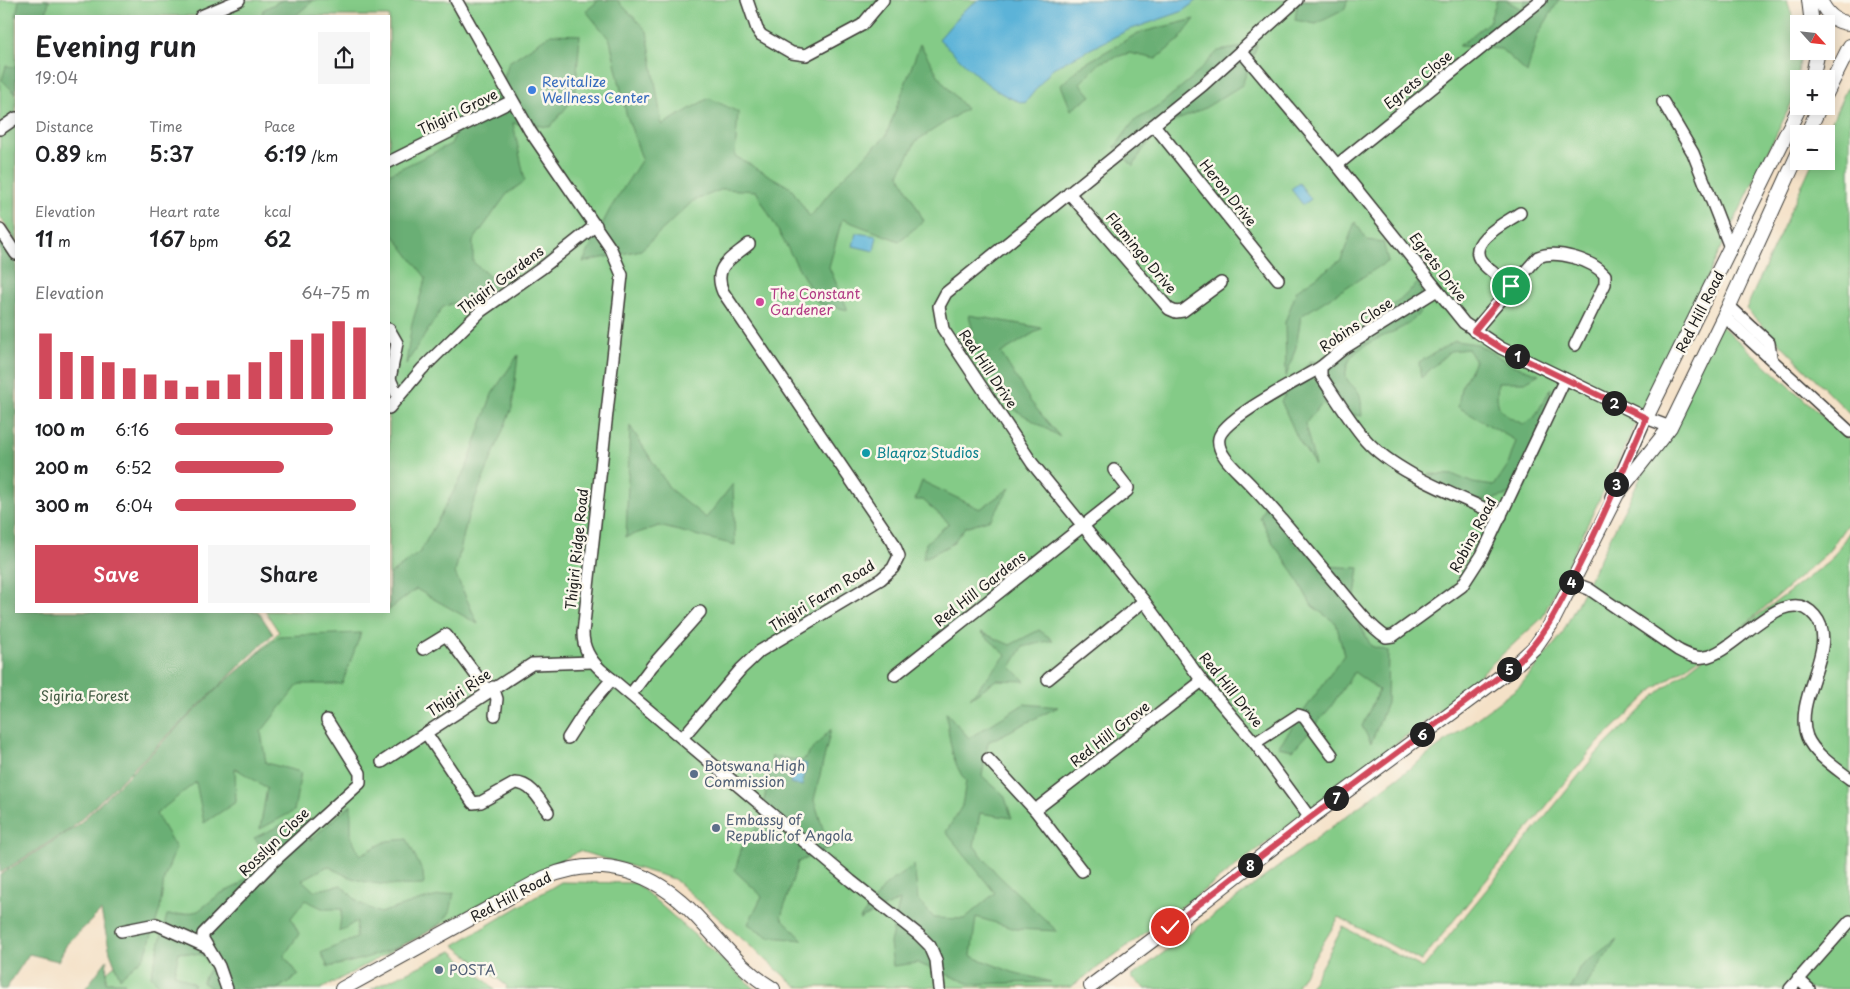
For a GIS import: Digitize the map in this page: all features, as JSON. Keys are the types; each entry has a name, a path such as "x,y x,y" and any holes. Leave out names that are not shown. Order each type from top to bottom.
{"main road":[{"path":"1809,0 1811,15"},
{"path":"1820,0 1828,14 1836,20 1850,23"},
{"path":"1820,0 1820,15"},
{"path":"1835,76 1850,46"},
{"name":"Red Hill Road","path":"1646,418 1731,250 1796,115"},
{"name":"Red Hill Road","path":"1088,988 1524,657 1551,624 1602,520 1625,482 1670,427 1727,311 1791,170"},
{"name":"Red Hill Road","path":"342,989 544,878 564,869 582,866 629,871 658,884 696,916 742,967 773,989"}],"street":[{"path":"203,15 239,0"},
{"name":"Thigiri Ridge Road","path":"456,0 530,131 596,225 620,267 622,285 583,633 584,644 592,662 851,881 919,935 930,946 936,960 939,989"},
{"path":"747,0 756,29 761,35 792,53 806,55 862,25 883,0"},
{"name":"Red Hill Drive","path":"1297,0 1241,51 1154,125 946,293 939,310 943,329 1032,463 1082,527 1144,601 1202,681 1255,743 1310,818"},
{"name":"Egrets Close","path":"1337,165 1540,0"},
{"name":"Egrets Drive","path":"1241,51 1337,165 1464,323 1501,348 1646,418 1670,427"},
{"name":"Thigiri Grove","path":"390,162 512,101"},
{"path":"1662,102 1693,153 1731,250"},
{"path":"0,128 15,119"},
{"name":"Heron Drive","path":"1154,125 1278,279"},
{"name":"Flamingo Drive","path":"1069,193 1169,309 1176,312 1183,311 1221,284"},
{"path":"1511,286 1481,261 1477,252 1478,246 1485,237 1520,213"},
{"name":"Thigiri Gardens","path":"390,407 422,369 481,311 542,268 596,225"},
{"path":"0,230 15,252"},
{"name":"Thigiri Farm Road","path":"683,737 753,657 881,579 893,568 898,556 893,542 722,292 718,275 722,267 748,244"},
{"path":"1474,331 1538,257 1546,254 1557,254 1595,265 1605,275 1605,284 1575,345"},
{"name":"Robins Close","path":"1437,290 1344,348 1321,368 1321,376 1365,439 1387,459 1422,479 1501,516"},
{"path":"1727,311 1769,343 1771,357 1850,432"},
{"path":"390,331 397,343 390,379 398,398"},
{"name":"Robins Road","path":"1321,368 1240,415 1225,428 1219,437 1219,446 1227,460 1256,489 1359,611 1386,637 1393,636 1462,586 1478,563 1565,379"},
{"name":"Red Hill Road","path":"1602,520 1646,418"},
{"name":"Red Hill Gardens","path":"895,675 1127,491 1128,488 1114,470"},
{"path":"1571,582 1589,589 1678,650 1703,658 1716,654 1780,608 1795,606 1814,614 1824,632 1823,644 1805,707 1807,737 1815,749 1850,780"},
{"path":"1048,679 1144,601"},
{"path":"631,694 652,666 700,612"},
{"path":"423,649 446,635 491,689 497,700 495,715"},
{"name":"Thigiri Rise","path":"548,812 536,794 519,783 514,783 481,802 473,803 426,733 532,664 592,662"},
{"path":"568,738 586,710 612,679"},
{"name":"Red Hill Grove","path":"1035,810 1202,681"},
{"path":"1255,743 1298,714 1304,717 1332,755"},
{"name":"Rosslyn Close","path":"207,947 203,939 206,930 272,864 360,783 360,774 327,720"},
{"path":"382,762 426,733"},
{"path":"988,759 1035,810 1082,871"},
{"path":"1790,989 1850,921"},
{"path":"121,931 156,924 207,947 218,966 227,989"},
{"path":"1798,979 1810,989"}],"green space":[{"path":"0,0 1787,0 1792,15 1790,15 1790,60 1800,60 1798,70 1790,70 1790,106 1542,618 1448,704 1211,885 1071,987 797,987 674,879 579,851 321,989 235,989 223,955 141,916 85,822 279,632 266,613 390,613 390,15 15,15 15,240 0,216"},
{"path":"19,0 49,0 46,14 16,15"},
{"path":"282,0 314,0 296,15 262,15 263,10"},
{"path":"599,0 617,0 647,31 662,125 709,98 738,112 735,156 791,188 810,217 840,180 886,136 920,44 941,80 966,109 916,141 899,174 924,221 899,241 842,219 829,267 848,310 818,303 756,191 723,189 693,201 641,250 583,262 610,209 642,159 626,113 610,40 586,11"},
{"path":"1298,0 1348,0 1344,10 1316,24 1295,20"},
{"path":"1497,0 1506,0 1523,10 1524,0 1559,0 1537,36 1527,73 1501,49 1459,46 1489,22"},
{"path":"1195,19 1179,40 1156,59 1129,53 1101,62 1080,83 1091,96 1071,110 1061,85 1081,66 1138,33"},
{"path":"551,34 580,35 575,97 550,127 513,123 525,181 507,194 473,241 473,262 499,285 443,307 406,364 412,323 426,278 394,236 390,226 390,174 451,144 463,118 497,100 509,62"},
{"path":"1257,45 1242,85 1205,108 1169,124 1144,148 1133,166 1115,147 1134,121 1156,108 1192,78 1218,51"},
{"path":"6,66 15,67 15,93 2,80"},
{"path":"1850,81 1850,414 1746,309 1809,170 1835,170 1835,125 1830,125"},
{"path":"1355,222 1367,240 1383,242 1388,261 1301,316 1296,347 1286,377 1285,322 1297,290 1341,260"},
{"name":"Sigiria Forest","path":"0,223 15,246 15,613 259,613 273,634 72,828 0,873"},
{"path":"1419,282 1424,306 1415,318 1404,327 1364,346 1349,361 1346,378 1360,395 1362,416 1340,413 1322,403 1305,424 1315,465 1298,439 1281,401 1310,361 1335,364 1356,332 1400,300"},
{"path":"969,315 1042,328 1001,353 1031,402 1060,437 1012,408 978,353"},
{"path":"1718,323 1850,440 1850,520 1828,552 1740,629 1830,561 1850,531 1850,989 1309,989 1343,927 1423,968 1597,753 1658,693 1730,637 1654,689 1594,747 1421,961 1339,917 1295,989 1146,989 1131,977 1520,686 1561,636"},
{"path":"1455,341 1477,344 1512,365 1539,374 1525,382 1498,382 1497,398 1500,409 1509,417 1523,424 1534,418 1551,388 1545,440 1521,491 1498,498 1478,501 1458,500 1434,495 1429,474 1454,475 1473,483 1494,486 1508,465 1516,441 1458,407 1461,388 1475,361 1468,349 1450,351 1421,378 1419,362"},
{"path":"518,355 512,408 468,516 455,573 478,624 416,589 390,609 390,574 420,552 466,469 492,394"},
{"path":"630,426 670,489 706,518 733,484 735,545 659,526 626,537"},
{"path":"922,481 980,509 1010,488 991,519 965,527 952,544 923,559 926,543 949,523 923,500 915,500"},
{"path":"1269,496 1293,543 1325,566 1359,568 1353,610 1371,646 1388,651 1387,703 1371,743 1362,726 1379,690 1354,672 1330,708 1293,750 1278,747 1344,655 1336,623 1312,606 1292,570 1274,545 1260,517"},
{"path":"1039,630 1053,640 1023,647 1011,667 1025,681 996,680 970,698 1006,655 981,632 1010,645"},
{"path":"361,633 342,684 299,684 261,732 266,763 301,772 294,811 260,829 267,788 235,768 236,802 204,823 196,782 156,814 176,848 164,879 160,909 145,956 120,978 110,952 101,911 67,944 58,961 29,954 6,989 0,989 0,875 77,826 221,685 279,636"},
{"path":"1024,704 1058,707 988,742 982,776 1004,795 1012,818 980,813 974,846 997,874 1057,931 1016,929 976,917 971,956 1012,972 1051,982 971,984 917,963 893,966 890,943 900,900 859,920 886,885 914,865 918,900 934,918 964,919 995,893 946,832 962,806 966,781 954,757 946,712 969,738"},
{"path":"831,729 814,800 824,832 839,843 798,862 781,917 803,940 769,937 748,924 762,896 735,871 742,846 760,824 772,756 802,761"},
{"path":"351,805 351,836 360,855 387,841 407,839 423,873 424,885 386,885 363,881 351,878 328,866 302,880 314,891 341,885 359,903 380,913 425,899 454,893 448,915 438,925 410,942 392,949 328,967 321,953 356,938 357,921 339,932 342,909 324,909 305,900 291,918 299,934 284,956 299,975 277,989 213,989 202,982 211,966 203,955 179,952 174,973 194,984 192,989 163,989 151,976 167,915 198,911 220,894 239,885 267,852 254,838 306,813 310,840"},
{"path":"561,882 636,883 755,989 506,989 507,986 454,945"},
{"path":"157,930 212,961 221,989 86,989"},
{"path":"1617,939 1584,989 1570,989 1579,968"},
{"path":"452,951 495,989 371,989"},
{"path":"107,960 106,982 124,982 125,989 85,989"}],"water":[{"path":"978,0 1198,0 1181,12 1126,31 1053,68 1025,103 1001,93 979,77 939,39 964,10"},
{"path":"1299,183 1311,199 1303,205 1291,189"},
{"path":"856,233 877,236 874,251 853,246"},
{"path":"795,761 807,764 802,786 790,783"}],"place":[{"name":"Revitalize Wellness Center","path":"532,90"},
{"name":"The Constant Gardener","path":"760,302"},
{"name":"Blaqroz Studios","path":"866,453"},
{"name":"Botswana High Commission","path":"694,774"},
{"name":"Embassy of Republic of Angola","path":"716,828"},
{"name":"POSTA","path":"439,970"}],"route":[{"path":"1170,927 1310,818 1511,668 1534,647 1551,624 1602,520 1646,418 1501,348 1474,331 1511,286"}]}
